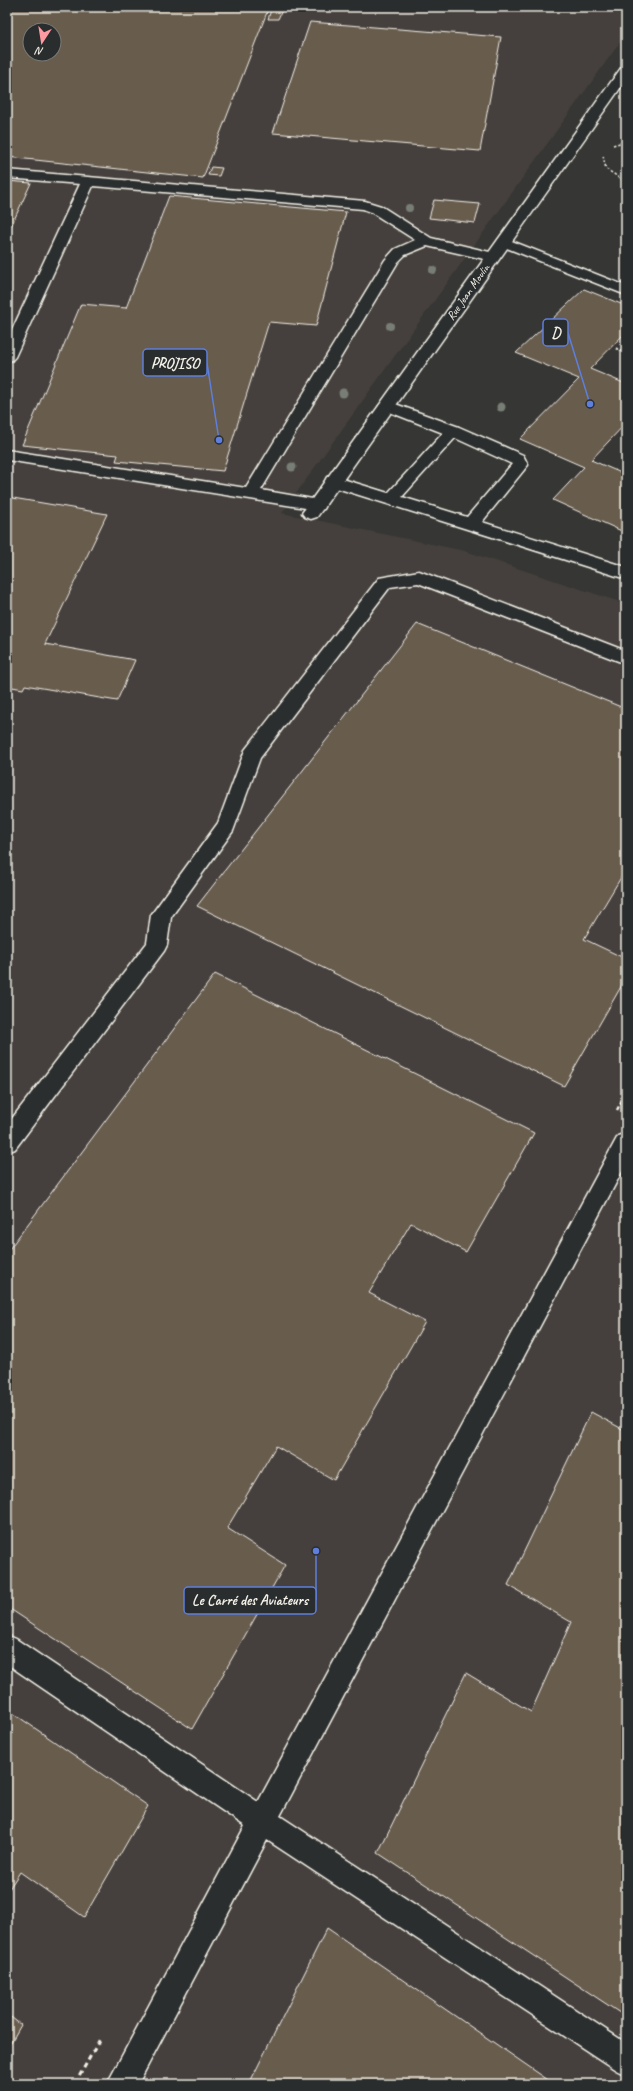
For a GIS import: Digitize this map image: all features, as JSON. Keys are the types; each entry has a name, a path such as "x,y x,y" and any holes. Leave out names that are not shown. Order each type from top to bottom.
{"street":[{"name":"Rue Jean Moulin","path":"314,509 626,71"}],"lane":[{"path":"7,174 365,205 376,210 426,241 493,257"},
{"path":"7,356 88,182"},
{"path":"251,494 392,260 400,252 426,241"},
{"path":"504,242 626,291"},
{"path":"387,406 453,431 517,459 520,465 470,525"},
{"path":"391,499 453,431"},
{"path":"7,456 251,494 314,509"},
{"path":"333,481 626,573"},
{"path":"7,1142 157,945 161,914 226,826 252,755 385,582 419,578 626,658"},
{"path":"122,2084 626,1144"},
{"path":"7,1648 263,1821 626,2060"}],"path":[{"path":"616,348 626,354"},
{"path":"621,433 626,435"}],"shaded area":[{"path":"7,7 626,7 626,34 282,513 465,551 626,604 626,2084 7,2084"}],"building":[{"path":"7,7 269,7 203,178 7,157"},
{"path":"272,7 283,8 278,19 268,19"},
{"path":"310,22 501,37 480,151 273,133"},
{"path":"211,167 222,168 219,176 208,175"},
{"path":"7,181 31,183 7,235"},
{"path":"169,196 346,212 316,326 269,322 223,471 116,461 118,455 22,445 81,304 126,308"},
{"path":"434,200 480,204 475,223 429,218"},
{"path":"584,289 626,306 626,332 590,369 626,384 626,423 591,460 626,475 626,533 553,500 584,467 520,439 579,379 516,353"},
{"path":"7,497 107,514 45,644 135,660 117,701 25,685 23,689 7,686"},
{"path":"417,624 626,709 626,869 584,939 626,959 626,978 564,1086 197,906"},
{"path":"215,974 534,1133 466,1252 411,1223 369,1293 425,1322 334,1480 276,1446 227,1528 285,1565 192,1729 7,1607 7,1252"},
{"path":"591,1412 626,1431 626,2017 378,1853 466,1673 531,1712 571,1622 508,1585"},
{"path":"7,1709 148,1806 84,1917 20,1872 7,1892"},
{"path":"327,1928 554,2084 249,2084"},
{"path":"7,2014 21,2025 7,2049"}],"place":[{"name":"D","path":"590,404"},
{"name":"PROJISO","path":"219,440"},
{"name":"Le Carré des Aviateurs","path":"316,1551"}]}
